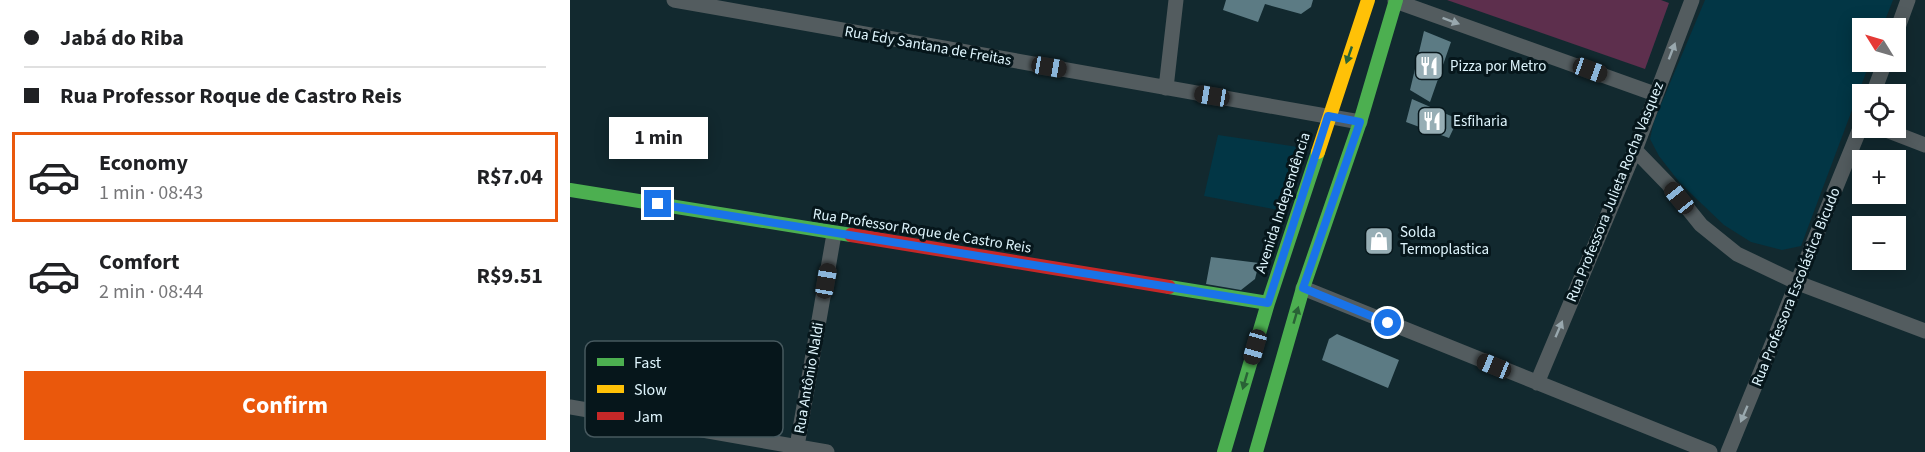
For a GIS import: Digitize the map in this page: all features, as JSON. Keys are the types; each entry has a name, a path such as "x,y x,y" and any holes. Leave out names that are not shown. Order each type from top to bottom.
{"main road":[{"name":"Avenida Independência","path":"1224,452 1268,303 1368,0"},
{"path":"1256,452 1303,288 1360,122 1396,0"},
{"name":"Rua Professor Roque de Castro Reis","path":"570,190 1268,303"}],"street":[{"name":"Rua Edy Santana de Freitas","path":"674,0 1360,122"},
{"path":"1166,88 1176,0"},
{"path":"1396,0 1655,94"},
{"name":"Rua Professora Julieta Rocha Vasquez","path":"1537,383 1635,150 1690,0"},
{"path":"1901,18 1908,0"},
{"name":"Rua Professora Escolástica Bicudo","path":"1728,452 1856,138"},
{"path":"1906,138 1925,145"},
{"path":"1635,150 1710,232 1737,254 1798,283 1925,331"},
{"name":"Rua Antônio Naldi","path":"797,449 834,234"},
{"path":"1303,288 1710,452"},
{"path":"570,408 585,411"},
{"path":"731,437 827,452"}],"shaded area":[{"path":"1447,0 1661,0 1669,3 1645,69"},
{"path":"1705,0 1893,0 1886,18 1852,18 1852,72 1866,72 1862,84 1852,84 1852,110 1801,246 1782,250 1751,242 1724,225 1680,183 1659,156 1650,139 1654,121"},
{"path":"1218,135 1298,147 1278,210 1204,196"}],"building":[{"path":"1226,0 1313,0 1311,7 1301,14 1265,4 1258,22 1223,10"},
{"name":"Pizza por Metro","path":"1424,31 1451,42 1430,102 1410,90"},
{"name":"Esfiharia","path":"1412,99 1458,119 1449,138 1406,122"},
{"path":"1211,257 1259,263 1255,279 1241,290 1206,284"},
{"path":"1337,334 1399,360 1388,388 1322,360 1329,339"}],"traffic: fast":[{"path":"1256,452 1303,288 1360,122 1396,0"},
{"path":"1224,452 1268,303 1318,152"},
{"path":"570,190 851,235"},
{"path":"1169,287 1268,303"}],"traffic: slow":[{"path":"1318,152 1368,0"}],"traffic: jam":[{"path":"851,235 1169,287"}],"place":[{"name":"Pizza por Metro","path":"1429,66"},
{"name":"Esfiharia","path":"1432,121"},
{"name":"Solda Termoplastica","path":"1379,241"}],"route":[{"path":"658,204 1268,303 1328,116 1360,122 1303,288 1388,323"}]}
